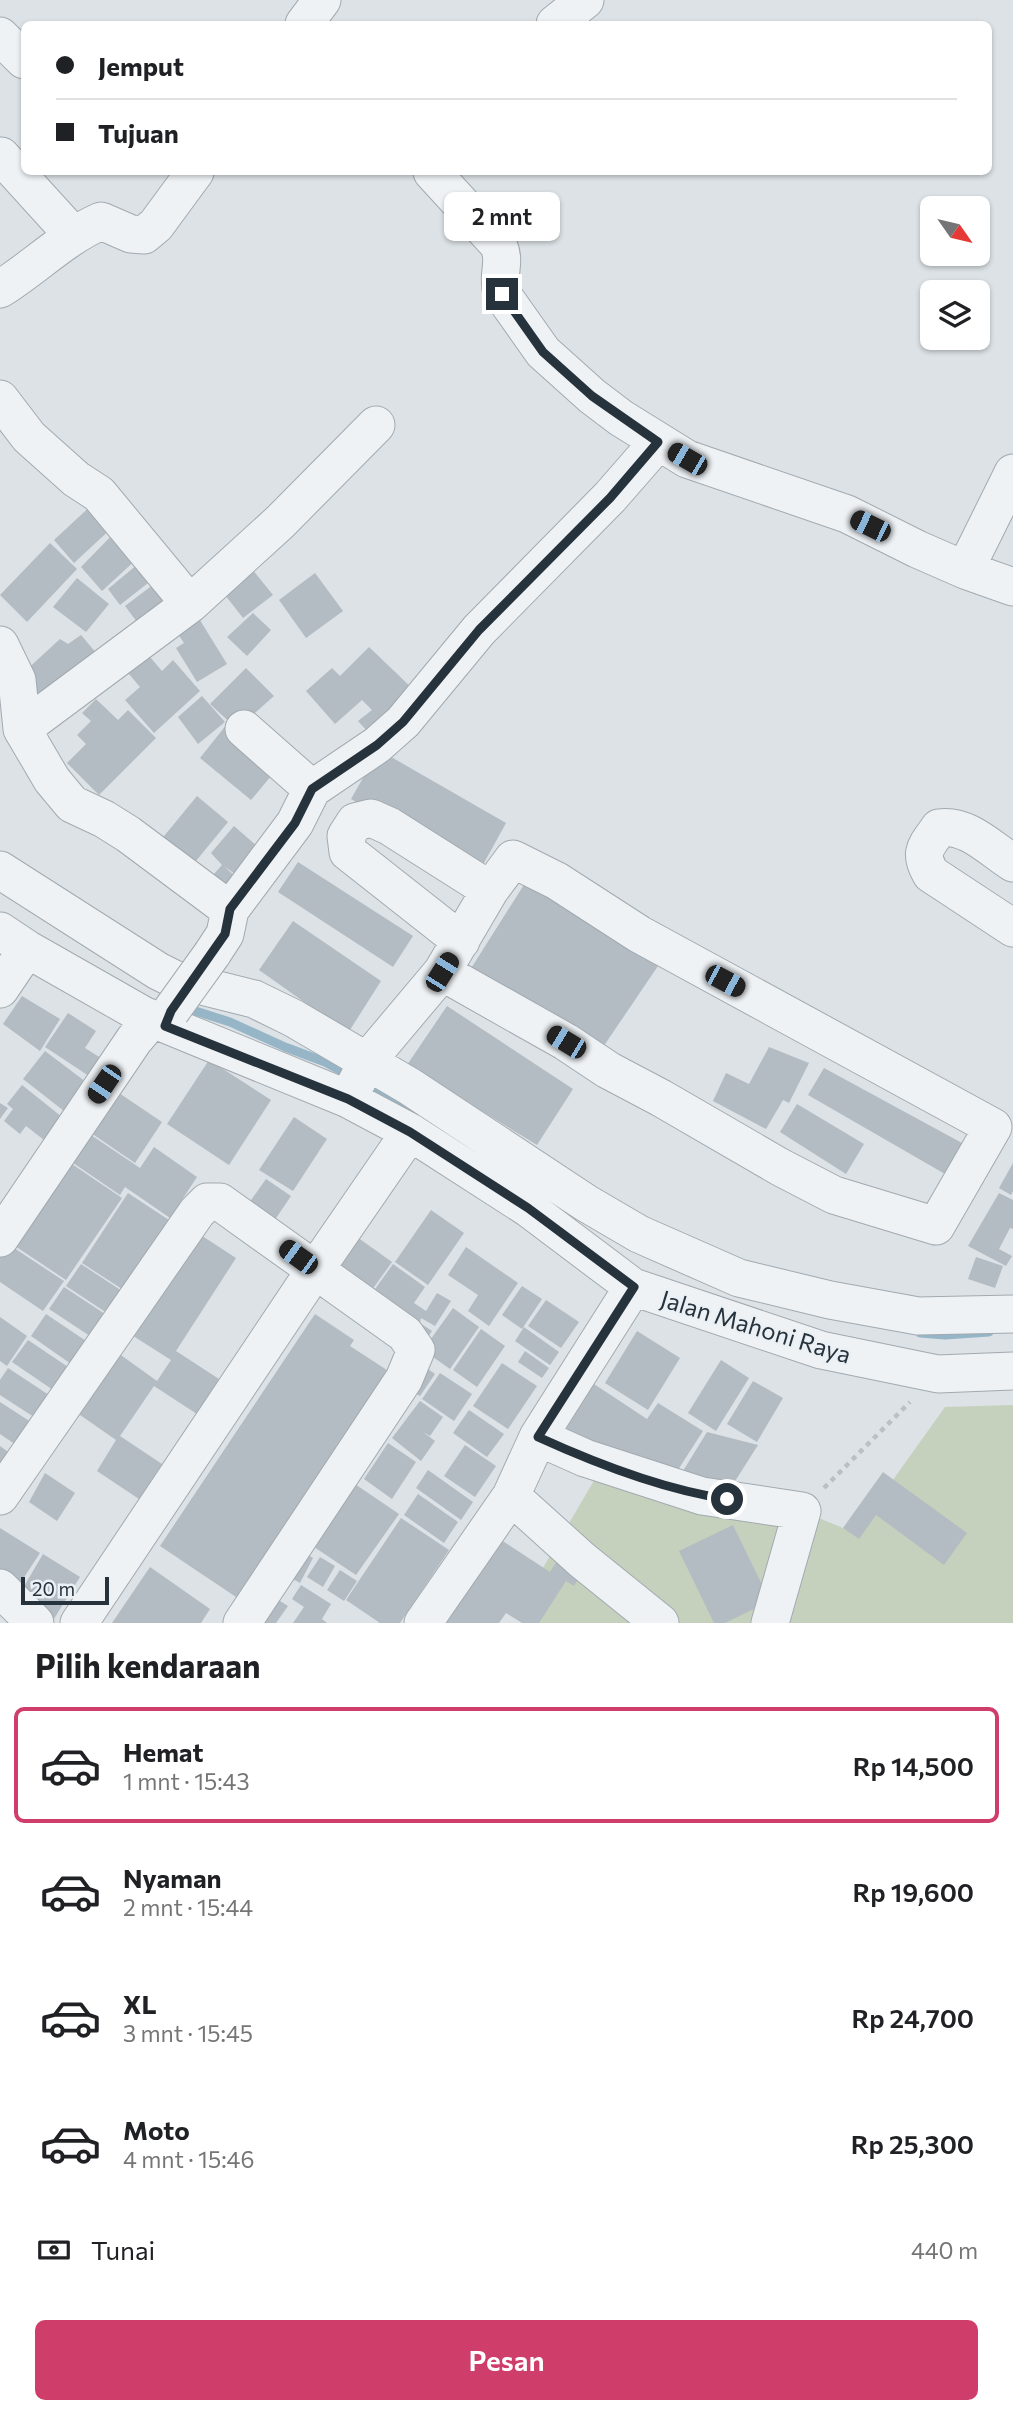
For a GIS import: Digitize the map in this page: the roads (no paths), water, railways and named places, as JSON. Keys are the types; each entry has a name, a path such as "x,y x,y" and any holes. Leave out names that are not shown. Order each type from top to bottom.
{"street":[{"path":"306,21 322,0"},
{"path":"559,21 585,0"},
{"path":"0,36 21,57"},
{"path":"2,156 73,235"},
{"path":"0,289 27,272 73,235 101,221 131,234 144,235 156,225 189,175"},
{"path":"435,175 498,244 503,256 499,283 502,294 543,352 592,396 687,459 847,514 965,570 1013,587"},
{"path":"0,399 29,437 76,479 99,494 190,604"},
{"path":"22,729 190,604 280,522 376,425"},
{"path":"0,1238 134,1040 166,1009 212,954 225,934 230,909 295,823 312,789 377,745 403,722 479,630 610,498 658,442"},
{"path":"965,570 1013,473"},
{"path":"0,645 17,680 22,729 52,780 72,804 104,818 230,909"},
{"path":"244,729 312,789"},
{"path":"461,941 348,852 346,836 355,822 371,818 389,826 490,890"},
{"path":"1013,863 963,830 950,826 939,828 924,850 924,862 931,874 1013,928"},
{"path":"357,1081 442,972 490,890 513,859 557,881 639,934 993,1127 936,1226 834,1195 791,1173 442,972"},
{"path":"0,870 159,971 166,1009"},
{"path":"0,989 13,940 166,1009"},
{"name":"Jalan Mahoni Raya","path":"166,1009 254,999 357,1081 410,1132 528,1208 634,1287 821,1350 937,1374 1013,1371"},
{"name":"Jalan Mahoni Raya","path":"166,1009 357,1081 639,1234 739,1278 830,1300 918,1316 1013,1314"},
{"path":"79,1623 315,1269 410,1132"},
{"path":"0,1496 197,1212 207,1202 220,1202 405,1334 416,1350 404,1379 242,1623"},
{"path":"423,1623 511,1496 538,1437 634,1287"},
{"path":"538,1437 585,1458 702,1496 802,1511 771,1623"},
{"path":"511,1496 582,1560 660,1623"},
{"path":"0,1588 35,1623"}],"waterway":[{"path":"183,1007 230,1022 325,1062 351,1076"},
{"path":"363,1083 433,1123"},
{"path":"920,1333 945,1335 989,1332"}]}
